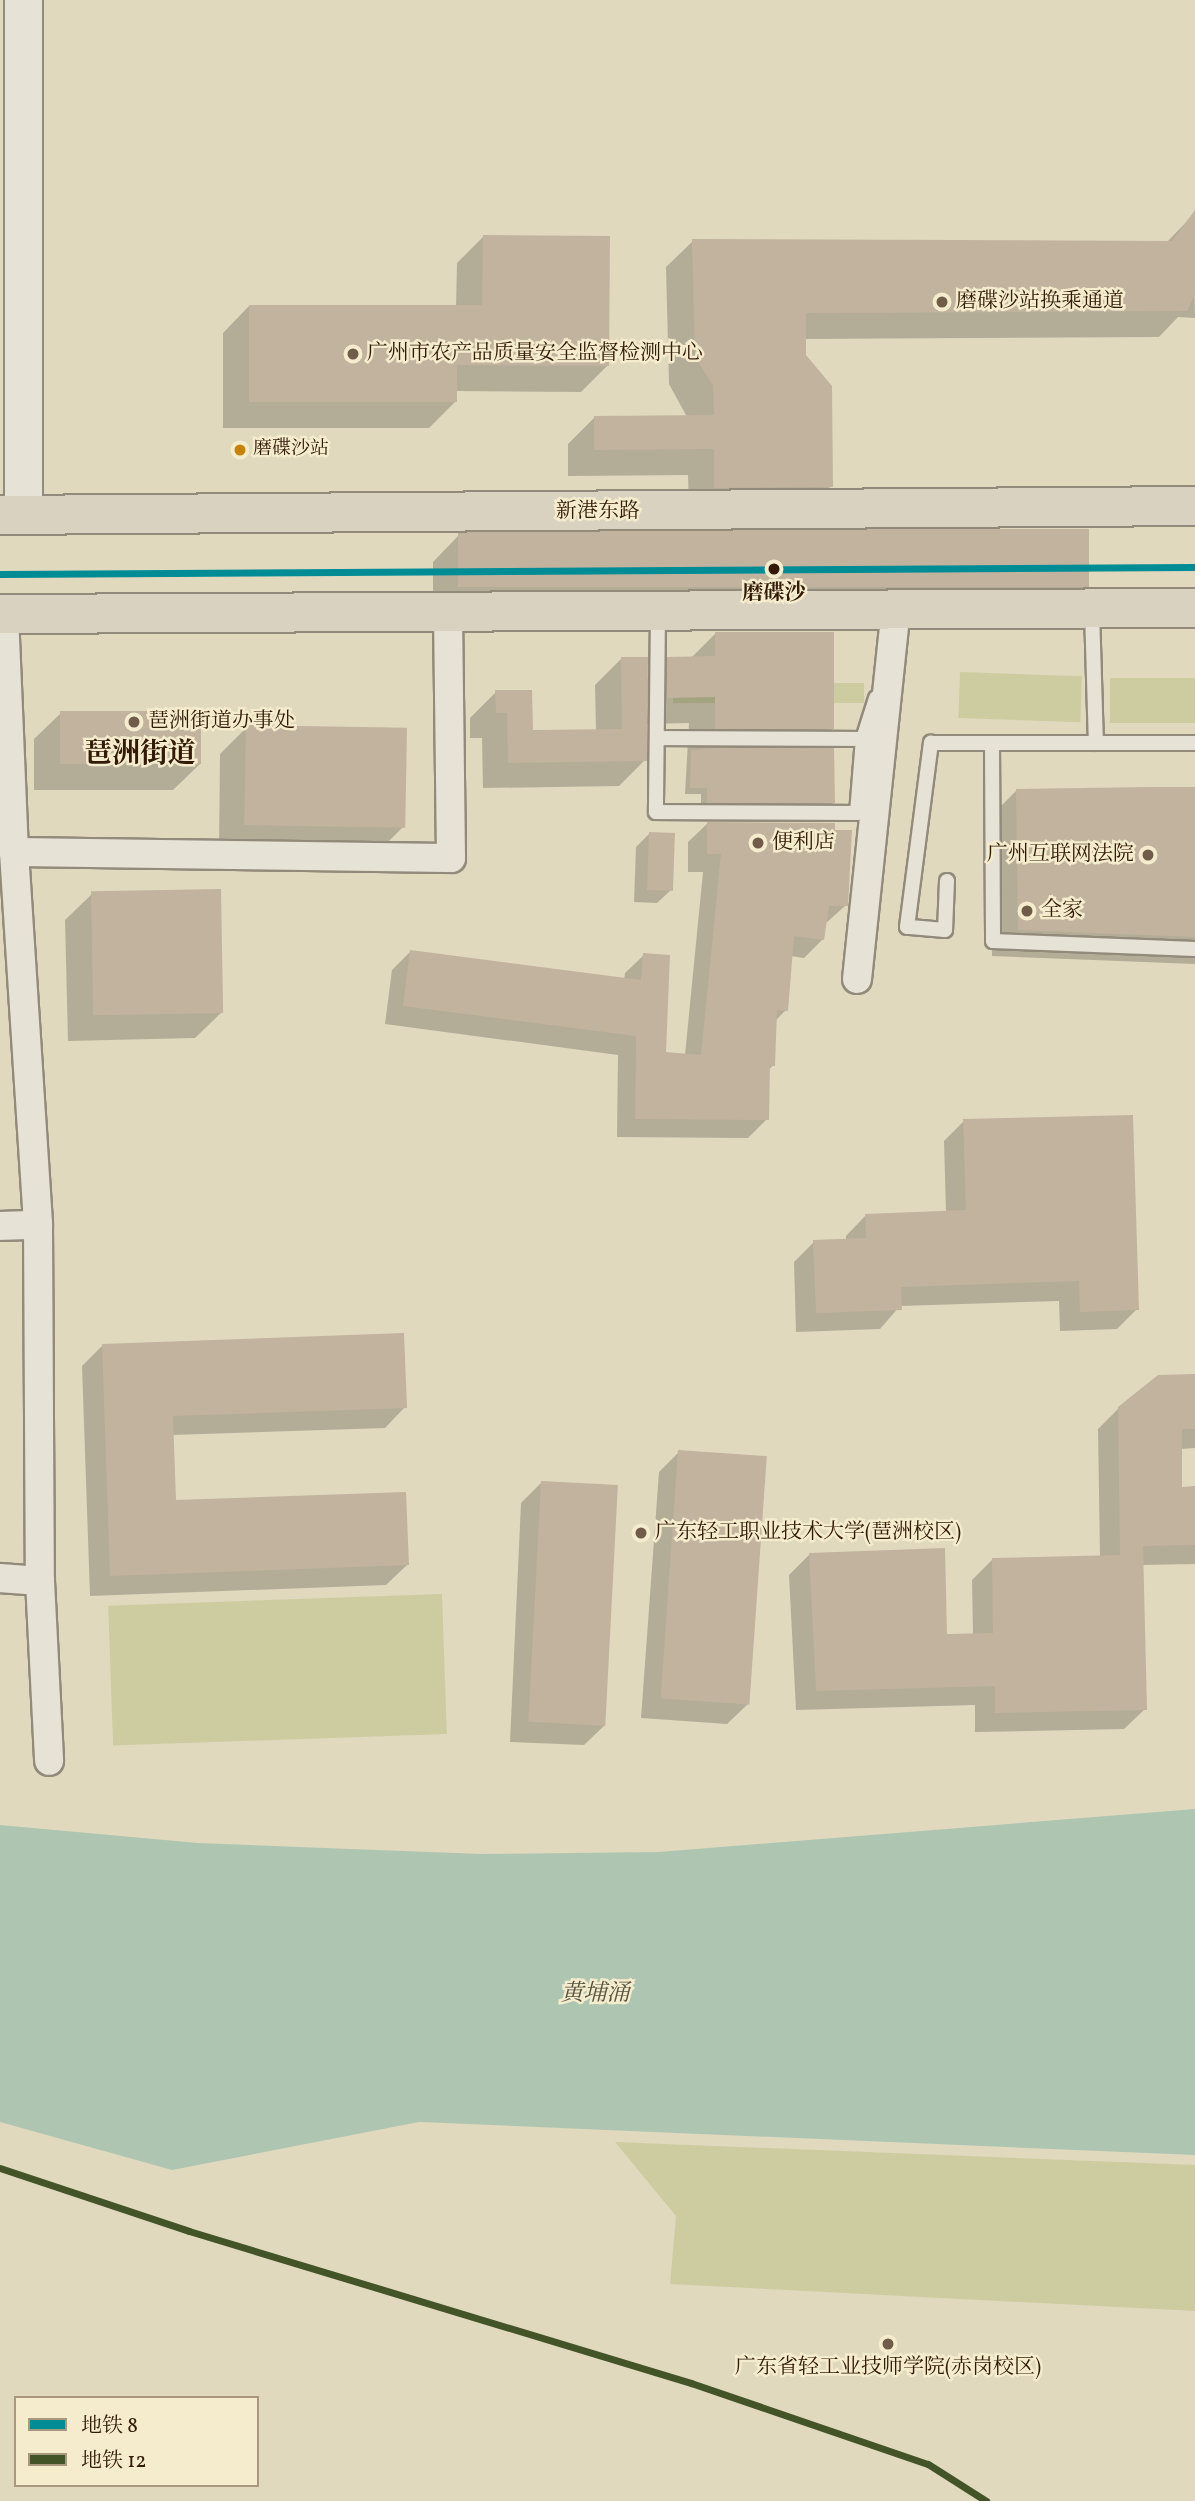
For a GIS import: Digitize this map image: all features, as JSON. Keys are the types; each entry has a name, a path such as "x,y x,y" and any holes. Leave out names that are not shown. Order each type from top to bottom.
{"main road":[{"name":"新港东路","path":"11,515 1195,506"},
{"path":"2,614 657,611 894,626 1092,609 1195,608"}],"street":[{"path":"11,515 23,0"},
{"path":"14,852 451,858 448,612"},
{"path":"2,614 38,1225 40,1581 48,1761"},
{"path":"857,979 894,626"},
{"path":"0,1226 38,1225"},
{"path":"0,1578 40,1581"}],"lane":[{"path":"1092,609 1096,743"},
{"path":"657,611 656,812 857,813 863,740 894,626"},
{"path":"657,738 863,740"},
{"path":"947,881 945,930 907,927 931,743 1195,743"},
{"path":"992,744 993,941 1195,949"}],"shaded area":[{"path":"960,672 1082,676 1080,722 958,718"},
{"path":"1110,678 1195,678 1195,723 1110,723"},
{"path":"673,683 864,683 864,703 673,703"},
{"path":"442,1594 447,1734 113,1746 108,1606"},
{"path":"615,2142 1195,2165 1195,2311 670,2284 676,2216"}],"water":[{"name":"黄埔涌","path":"1195,1809 1195,2155 419,2122 172,2170 0,2122 0,1825 198,1843 481,1854 659,1852"}],"building":[{"name":"磨碟沙站换乘通道","path":"1195,210 1195,294 1187,311 806,313 806,355 832,386 833,487 714,488 714,449 594,450 594,416 714,415 713,385 695,357 692,239 1172,241"},
{"path":"483,235 610,236 609,366 457,365 457,402 249,402 249,305 482,305"},
{"path":"458,529 1089,529 1089,587 458,587"},
{"path":"715,632 834,632 834,729 715,729 715,697 667,698 667,657 715,656"},
{"path":"621,657 648,657 647,761 508,763 507,713 496,713 495,690 532,690 533,730 622,729"},
{"path":"60,711 201,711 201,764 60,764"},
{"path":"246,725 407,728 405,828 244,825"},
{"path":"834,748 835,803 707,803 707,788 690,788 691,750"},
{"path":"1195,787 1195,937 1018,930 1016,789"},
{"path":"707,822 835,823 835,830 852,830 848,906 829,906 824,940 794,936 788,1011 777,1010 775,1066 770,1066 769,1120 635,1119 636,1036 403,1006 410,950 641,980 643,953 670,955 666,1052 701,1055 721,854 707,854"},
{"path":"649,832 675,833 673,891 647,890"},
{"path":"221,889 223,1013 93,1015 91,891"},
{"path":"1133,1115 1139,1310 1080,1312 1079,1281 901,1287 902,1310 816,1313 813,1240 866,1238 865,1214 966,1210 963,1119"},
{"path":"404,1333 407,1408 173,1416 176,1500 406,1492 409,1565 110,1576 102,1344"},
{"path":"1195,1374 1195,1429 1182,1429 1182,1487 1195,1486 1195,1545 1143,1546 1147,1710 995,1713 995,1686 816,1691 809,1553 945,1548 947,1634 993,1633 992,1558 1120,1555 1118,1407 1158,1375"},
{"path":"678,1450 767,1456 749,1705 661,1698"},
{"path":"541,1481 618,1485 605,1726 528,1722"}],"metro line":[{"name":"8","path":"0,574 1195,567"},
{"name":"12","path":"0,2168 189,2231 691,2383 928,2464 986,2501"}],"place":[{"name":"磨碟沙站换乘通道","path":"942,302"},
{"name":"广州市农产品质量安全监督检测中心","path":"353,354"},
{"name":"磨碟沙站","path":"240,450"},
{"name":"磨碟沙","path":"774,569"},
{"name":"琶洲街道办事处","path":"134,722"},
{"name":"便利店","path":"758,843"},
{"name":"广州互联网法院","path":"1148,855"},
{"name":"全家","path":"1027,911"},
{"name":"广东轻工职业技术大学(琶洲校区)","path":"641,1533"},
{"name":"广东省轻工业技师学院(赤岗校区)","path":"888,2344"}],"district":[{"name":"琶洲街道","path":"140,755"}]}
